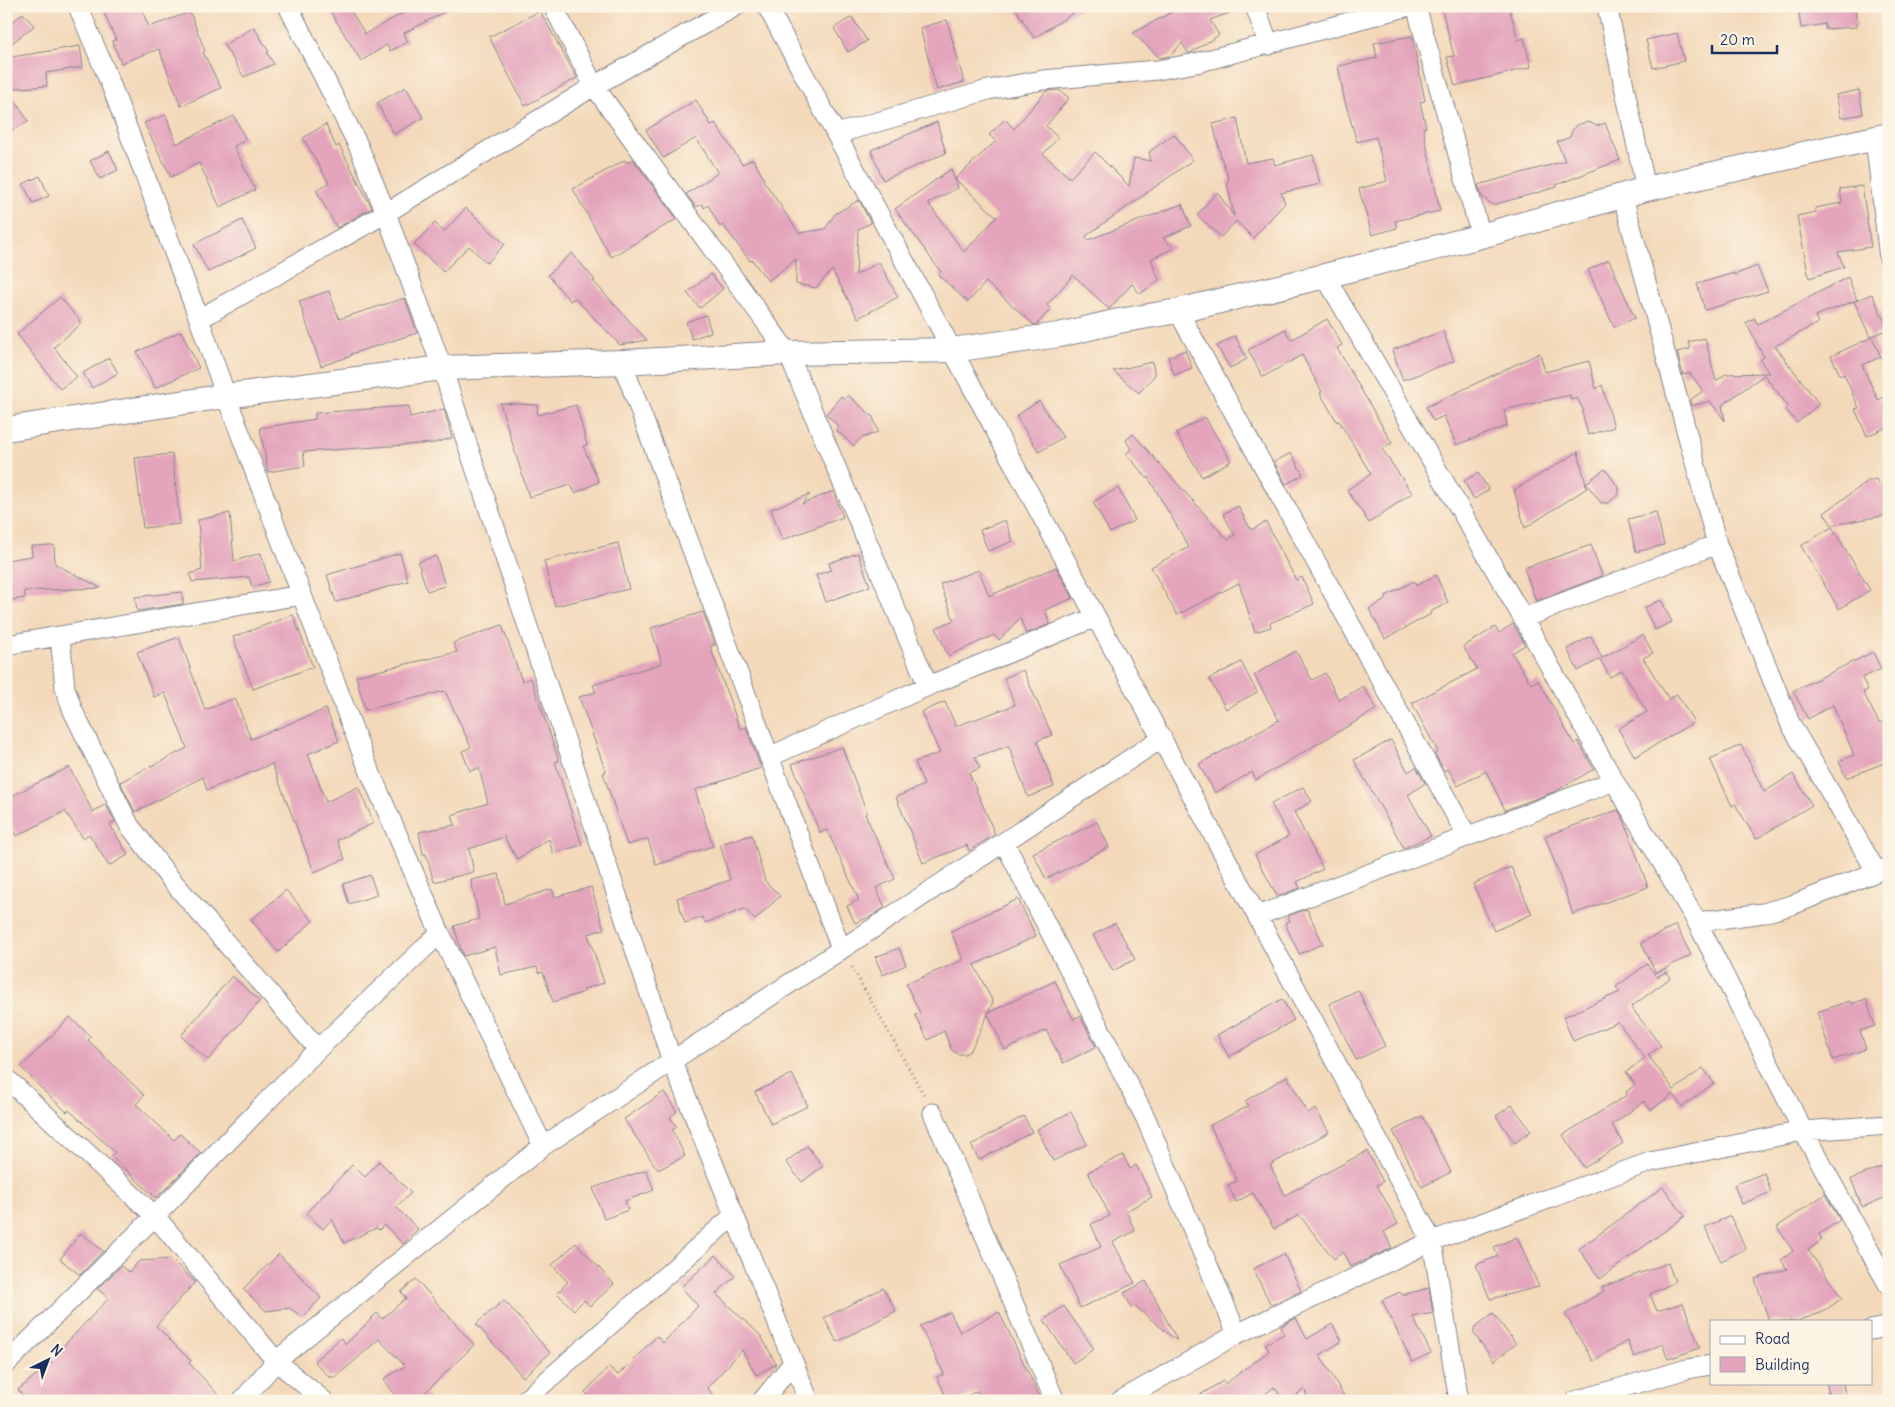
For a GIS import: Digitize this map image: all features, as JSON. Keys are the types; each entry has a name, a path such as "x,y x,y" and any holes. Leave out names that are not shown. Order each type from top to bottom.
{"street":[{"path":"78,6 111,84 226,396 364,758 440,933 543,1146"},
{"path":"288,6 358,145 386,213 442,368 672,1061 809,1401"},
{"path":"553,6 594,86 788,353 928,686"},
{"path":"199,319 386,213 594,86 736,6"},
{"path":"767,6 1432,1241 1458,1401"},
{"path":"1256,6 1270,45"},
{"path":"836,134 988,90 1043,80 1119,74 1179,66 1270,45 1409,6"},
{"path":"1416,6 1481,236"},
{"path":"1607,6 1646,189"},
{"path":"6,429 226,396 442,368 622,362 788,353 952,350 1059,335 1120,321 1178,311 1325,276 1481,236 1646,189 1882,137 1889,258"},
{"path":"1623,196 1718,544 1790,723 1882,869 1792,905 1763,913 1697,922"},
{"path":"1325,276 1523,618 1614,781 1697,922 1803,1131 1889,1286"},
{"path":"1178,311 1467,836"},
{"path":"622,362 842,949"},
{"path":"1523,618 1718,544"},
{"path":"6,645 301,595"},
{"path":"769,756 928,686 1096,617"},
{"path":"60,636 65,688 72,711 129,825 168,876 318,1049"},
{"path":"242,1401 276,1361 543,1146 1162,738"},
{"path":"1257,916 1614,781"},
{"path":"1004,842 1146,1119 1237,1334"},
{"path":"6,1364 155,1216 318,1049 440,933"},
{"path":"7,1079 155,1216 276,1361 324,1401"},
{"path":"933,1112 1055,1401"},
{"path":"1120,1401 1237,1334 1432,1241 1650,1162 1803,1131 1889,1125"},
{"path":"524,1401 733,1216"},
{"path":"1872,1330 1889,1326"},
{"path":"762,1401 793,1362"},
{"path":"1575,1401 1687,1369 1710,1365"}],"path":[{"path":"842,949 933,1112"}],"building":[{"path":"101,6 140,6 149,27 190,12 205,51 203,52 221,88 181,106 159,49 121,63 112,41 116,40"},
{"path":"327,6 348,6 365,34 416,6 456,6 404,33 408,42 390,51 387,45 361,61"},
{"path":"1014,6 1084,6 1034,38"},
{"path":"1183,6 1243,6 1243,8 1210,20 1219,35 1190,53 1188,53 1182,43 1170,56 1160,58 1133,33"},
{"path":"1441,6 1509,6 1518,40 1524,38 1531,67 1455,86 1447,57 1454,56"},
{"path":"1798,6 1855,6 1857,27 1825,29 1825,24 1801,28"},
{"path":"540,11 577,78 525,106 489,37"},
{"path":"23,13 34,26 6,48 6,27"},
{"path":"852,17 867,41 848,52 834,28"},
{"path":"947,20 964,82 937,90 920,28"},
{"path":"254,27 274,64 244,77 224,45"},
{"path":"1677,33 1684,61 1653,68 1646,40"},
{"path":"1412,36 1425,101 1420,102 1426,127 1423,128 1440,211 1395,221 1397,228 1372,235 1359,189 1387,181 1376,137 1357,142 1344,98 1338,66 1377,58 1374,43"},
{"path":"80,46 83,67 46,73 47,86 8,89 28,121 6,134 6,58"},
{"path":"406,87 423,118 394,134 377,103"},
{"path":"1059,90 1069,98 1046,126 1058,138 1043,154 1070,178 1095,152 1129,186 1134,158 1151,161 1149,152 1174,134 1193,160 1086,236 1088,240 1182,204 1191,226 1163,238 1174,248 1151,259 1159,280 1140,294 1132,284 1109,309 1073,275 1047,305 1051,309 1034,325 986,282 968,302 938,275 941,272 895,209 951,169 958,188 928,203 964,252 997,217 955,179 996,141 989,135 1005,119 1014,129 1046,91"},
{"path":"1859,90 1863,114 1841,118 1836,95"},
{"path":"696,100 711,125 715,123 742,164 753,159 763,180 799,233 825,229 835,214 859,200 871,223 858,229 856,275 879,262 898,297 858,318 832,270 816,288 796,284 796,259 768,281 752,260 750,261 723,225 720,227 708,205 704,208 702,204 696,207 686,194 718,173 696,138 663,158 646,130"},
{"path":"166,115 176,144 234,116 246,140 234,146 255,190 220,207 199,163 171,177 144,123"},
{"path":"1237,118 1246,163 1273,158 1275,165 1313,155 1320,184 1281,193 1285,203 1253,238 1236,221 1221,237 1197,215 1217,192 1234,216 1227,182 1229,180 1213,124"},
{"path":"937,122 946,153 883,180 871,150"},
{"path":"1588,122 1597,126 1605,123 1620,160 1556,185 1557,187 1493,205 1482,197 1478,185 1565,161 1557,142 1570,137 1576,125"},
{"path":"326,124 336,147 339,145 372,208 337,228 316,190 329,183 303,138"},
{"path":"109,151 118,170 100,179 90,161"},
{"path":"633,159 677,219 611,257 573,189 625,160 627,163"},
{"path":"40,176 49,196 33,203 23,184"},
{"path":"1862,186 1871,247 1838,252 1844,267 1809,278 1797,216 1816,212 1815,208 1842,203 1840,189"},
{"path":"466,208 505,244 487,263 469,246 443,272 414,244 435,223 444,232"},
{"path":"242,220 256,248 208,272 194,244"},
{"path":"572,253 595,280 593,281 647,340 620,345 575,298 570,301 548,275"},
{"path":"1609,260 1635,318 1614,327 1588,270"},
{"path":"1757,266 1768,291 1705,310 1697,284 1734,273 1734,275"},
{"path":"711,274 723,289 700,308 687,293"},
{"path":"1848,277 1857,300 1815,316 1818,323 1775,346 1819,404 1797,423 1785,409 1788,406 1764,375 1722,405 1725,421 1710,401 1691,406 1690,400 1703,391 1690,373 1683,375 1677,352 1690,349 1688,342 1705,338 1716,381 1726,374 1769,373 1760,360 1764,357 1746,323 1754,318 1758,324"},
{"path":"329,291 339,319 405,298 417,333 351,354 351,356 321,366 299,301"},
{"path":"1872,294 1888,329 1870,337 1854,301"},
{"path":"60,297 82,323 54,347 77,377 60,389 17,334"},
{"path":"706,315 711,332 692,339 686,322"},
{"path":"1327,319 1342,345 1337,348 1392,443 1382,449 1412,493 1369,523 1347,490 1371,474 1320,393 1322,392 1302,355 1263,377 1248,350 1285,329 1291,340"},
{"path":"181,331 199,368 155,388 137,352"},
{"path":"1443,331 1454,361 1403,380 1392,350"},
{"path":"1235,336 1247,359 1230,368 1217,346"},
{"path":"1872,337 1881,357 1862,365 1878,400 1889,395 1889,426 1867,436 1855,409 1859,408 1844,374 1840,375 1831,356"},
{"path":"1185,350 1192,368 1174,375 1168,357"},
{"path":"1540,353 1545,372 1589,361 1596,389 1602,385 1614,427 1588,435 1582,412 1584,411 1577,398 1571,400 1570,395 1504,410 1507,426 1456,445 1444,416 1433,421 1426,407"},
{"path":"109,358 118,373 92,388 83,373"},
{"path":"1152,362 1155,375 1139,393 1113,371"},
{"path":"848,395 873,417 878,432 860,439 854,446 836,430 839,427 826,414 841,396 845,399"},
{"path":"1039,401 1063,437 1039,452 1016,416"},
{"path":"500,403 538,405 537,415 576,405 587,445 583,446 599,482 575,493 571,485 529,497"},
{"path":"409,406 410,417 444,409 452,438 434,443 303,452 305,466 268,472 260,428 315,419 315,413"},
{"path":"1205,417 1231,461 1202,477 1176,433"},
{"path":"1133,434 1228,540 1235,535 1223,514 1238,506 1251,530 1266,522 1296,580 1302,577 1314,604 1270,623 1271,627 1255,632 1239,583 1177,615 1151,567 1189,547 1148,477 1126,454 1131,449 1126,440"},
{"path":"1578,452 1587,488 1525,528 1514,490"},
{"path":"1291,453 1303,475 1286,484 1274,462"},
{"path":"172,454 180,524 143,528 135,458"},
{"path":"1605,469 1619,488 1619,494 1608,503 1601,503 1586,483"},
{"path":"1478,473 1489,490 1474,499 1464,481"},
{"path":"1876,479 1883,488 1888,515 1832,525 1824,513 1868,481"},
{"path":"1118,488 1135,520 1110,533 1093,502"},
{"path":"833,491 843,517 782,540 771,509 810,494 802,504"},
{"path":"1656,512 1664,545 1636,552 1628,519"},
{"path":"230,513 234,561 261,553 269,582 252,587 249,577 192,582 190,574 202,570 198,520"},
{"path":"1005,520 1013,541 988,551 980,530"},
{"path":"1832,527 1870,590 1839,609 1801,546"},
{"path":"618,543 629,589 555,606 544,561"},
{"path":"54,545 55,564 101,588 24,591 25,598 6,601 6,560 32,556 31,546"},
{"path":"1591,545 1602,576 1536,601 1524,568"},
{"path":"400,553 408,581 336,602 327,575"},
{"path":"858,553 870,586 826,602 816,575 831,570 829,563"},
{"path":"436,556 445,586 427,591 418,562"},
{"path":"1056,567 1073,598 1045,610 1050,624 1026,634 1020,618 999,640 994,635 948,656 936,628 954,620 940,584 979,570 989,596"},
{"path":"1436,575 1448,603 1385,639 1369,609 1387,599 1386,596 1414,581 1416,586"},
{"path":"182,592 183,604 137,611 135,597"},
{"path":"1661,600 1672,622 1655,630 1644,608"},
{"path":"703,612 715,645 710,646 740,729 746,727 761,768 695,790 713,846 656,865 648,839 627,845 603,773 606,772 579,697 596,692 593,685 662,663 651,628"},
{"path":"293,615 313,667 253,689 233,637"},
{"path":"1513,624 1525,645 1512,653 1531,684 1538,680 1574,744 1578,741 1594,769 1556,791 1505,810 1486,771 1458,786 1448,769 1444,771 1435,754 1438,752 1412,703 1477,669 1463,647 1495,627 1499,633"},
{"path":"502,625 522,681 531,678 559,761 555,762 582,845 553,853 549,839 517,859 504,837 469,849 474,872 434,882 426,854 423,854 419,832 455,825 452,815 488,803 479,768 470,771 462,751 471,747 445,691 365,710 356,676 457,652 453,643"},
{"path":"1643,635 1653,653 1643,658 1669,699 1677,694 1694,722 1635,757 1618,729 1647,712 1622,670 1610,677 1600,659 1578,671 1567,649 1591,636 1602,658"},
{"path":"179,637 205,710 235,698 251,739 326,709 339,741 308,754 326,802 358,787 374,823 337,840 345,859 314,872 272,764 207,790 203,777 135,812 120,782 187,748 165,693 154,697 137,652"},
{"path":"1296,651 1312,680 1325,673 1339,700 1363,686 1377,709 1256,780 1252,772 1215,793 1199,764 1279,720 1254,675"},
{"path":"1873,652 1881,669 1862,678 1868,690 1863,692 1879,723 1889,720 1889,761 1846,778 1839,761 1854,755 1833,705 1808,719 1793,691"},
{"path":"1241,662 1257,692 1226,709 1209,679"},
{"path":"1023,670 1052,735 1037,741 1054,787 1028,797 1009,746 975,757 980,768 969,773 995,834 969,851 967,845 923,863 896,797 924,785 915,762 940,753 921,712 945,702 956,726 1015,705 1004,678"},
{"path":"1391,740 1408,772 1416,767 1425,783 1408,795 1431,836 1404,848 1354,760"},
{"path":"1741,745 1764,792 1793,774 1812,805 1756,839 1735,804 1732,806 1710,759"},
{"path":"842,747 867,813 865,814 895,879 876,888 885,907 872,916 855,923 847,906 859,900 827,830 820,833 792,764"},
{"path":"69,767 93,812 106,804 115,822 110,824 128,855 109,866 89,834 83,838 65,811 17,836 6,816 6,799"},
{"path":"1303,787 1312,801 1294,812 1323,869 1297,882 1300,888 1277,896 1255,855 1289,836 1271,804"},
{"path":"1618,810 1624,820 1648,887 1573,914 1545,836"},
{"path":"1097,822 1109,847 1046,879 1033,853"},
{"path":"752,835 765,881 780,896 755,920 745,909 705,923 703,917 685,923 677,898 730,880 720,844"},
{"path":"1511,867 1532,914 1494,931 1473,884"},
{"path":"499,874 505,904 552,889 555,897 591,887 604,929 588,934 604,983 553,1002 543,972 539,973 537,967 501,975 495,947 463,956 454,926 479,919 471,880"},
{"path":"370,875 377,895 349,904 343,884"},
{"path":"286,890 313,921 278,952 251,920"},
{"path":"1018,899 1036,936 974,965 993,1002 988,1013 1055,981 1073,1019 1080,1016 1096,1047 1063,1063 1046,1030 1005,1050 988,1014 971,1050 965,1054 957,1054 951,1049 944,1031 928,1040 915,1015 920,1013 906,984 963,960 951,931"},
{"path":"1307,909 1323,944 1299,954 1285,923 1290,921 1288,916"},
{"path":"1115,923 1135,959 1113,971 1093,935"},
{"path":"1676,925 1691,955 1656,973 1641,943"},
{"path":"899,948 906,965 883,975 875,957"},
{"path":"1647,964 1657,977 1666,972 1670,978 1631,1007 1661,1046 1648,1055 1674,1090 1703,1068 1714,1083 1682,1107 1673,1094 1651,1110 1644,1101 1612,1125 1623,1143 1584,1168 1563,1135 1627,1095 1626,1092 1635,1085 1626,1072 1645,1058 1618,1022 1573,1041 1563,1017 1620,992 1616,987"},
{"path":"232,976 260,1001 208,1060 181,1036"},
{"path":"1358,990 1385,1046 1356,1060 1329,1004"},
{"path":"1282,999 1294,1020 1229,1057 1217,1035"},
{"path":"1866,999 1875,1026 1860,1031 1866,1049 1833,1060 1817,1012 1850,1001 1851,1004"},
{"path":"70,1017 91,1037 88,1040 144,1095 136,1104 174,1140 180,1134 201,1153 156,1198 111,1156 115,1152 69,1110 67,1112 47,1094 21,1067"},
{"path":"792,1074 808,1106 771,1124 755,1092"},
{"path":"1287,1076 1308,1113 1316,1109 1329,1132 1270,1165 1285,1195 1367,1151 1383,1182 1377,1185 1398,1224 1384,1232 1392,1248 1350,1267 1343,1252 1334,1259 1299,1215 1274,1229 1253,1193 1236,1202 1228,1185 1237,1181 1210,1125 1249,1106 1245,1101"},
{"path":"664,1092 677,1112 670,1117 677,1127 672,1130 685,1156 658,1170 624,1119"},
{"path":"1512,1105 1531,1131 1515,1143 1496,1116"},
{"path":"1071,1112 1087,1144 1053,1161 1037,1129"},
{"path":"1024,1116 1032,1132 979,1160 971,1145"},
{"path":"1422,1116 1451,1172 1422,1187 1393,1131"},
{"path":"807,1146 823,1166 802,1182 786,1162"},
{"path":"1123,1155 1130,1169 1136,1165 1152,1197 1126,1211 1135,1231 1113,1242 1135,1283 1080,1308 1060,1265 1101,1247 1091,1224 1110,1216 1088,1172"},
{"path":"379,1161 411,1193 396,1207 418,1229 403,1244 384,1225 379,1230 376,1228 344,1243 332,1219 323,1229 306,1213 352,1165 365,1177"},
{"path":"1889,1164 1889,1196 1862,1207 1851,1179"},
{"path":"646,1170 654,1190 625,1201 628,1210 604,1219 593,1188"},
{"path":"1764,1173 1771,1192 1742,1204 1734,1185"},
{"path":"1663,1187 1685,1216 1600,1279 1579,1249"},
{"path":"1825,1194 1840,1220 1819,1234 1822,1240 1808,1250 1842,1298 1823,1312 1801,1320 1769,1320 1755,1279 1787,1269 1781,1260 1793,1251 1777,1227"},
{"path":"1730,1216 1746,1249 1721,1261 1705,1227"},
{"path":"81,1233 103,1251 80,1275 60,1259"},
{"path":"1517,1237 1539,1287 1490,1299 1476,1265 1498,1256 1494,1247"},
{"path":"576,1243 614,1284 590,1306 584,1300 574,1310 557,1293 568,1282 552,1265"},
{"path":"279,1254 321,1298 303,1317 289,1308 266,1311 243,1289"},
{"path":"1284,1254 1301,1291 1271,1305 1253,1269"},
{"path":"716,1255 735,1276 716,1294 761,1336 776,1364 756,1375 742,1350 707,1388 719,1401 594,1401 585,1392 609,1367 618,1375 657,1336 663,1343 698,1306 681,1287"},
{"path":"171,1259 195,1282 156,1326 191,1361 189,1363 224,1401 28,1401 18,1390 52,1362 50,1360 109,1298 97,1289 121,1266 129,1272 139,1261"},
{"path":"1668,1263 1675,1282 1650,1294 1657,1311 1683,1303 1700,1348 1668,1359 1662,1344 1634,1357 1627,1341 1593,1361 1565,1314 1604,1291 1602,1287"},
{"path":"416,1279 474,1345 425,1393 431,1401 399,1401 384,1379 405,1366 379,1339 336,1377 329,1377 314,1361 341,1338 346,1344 377,1313 382,1319 406,1298 401,1292"},
{"path":"1146,1281 1177,1340 1135,1306 1132,1308 1124,1293"},
{"path":"883,1288 896,1311 837,1342 824,1318"},
{"path":"1429,1288 1433,1313 1413,1317 1431,1353 1412,1362 1382,1300 1400,1292 1402,1295"},
{"path":"504,1300 550,1353 523,1377 476,1324"},
{"path":"1064,1306 1094,1349 1073,1363 1044,1320"},
{"path":"950,1312 960,1332 999,1312 1042,1401 982,1401 977,1391 957,1401 948,1401 937,1377 944,1374 920,1326"},
{"path":"1493,1313 1516,1344 1494,1361 1474,1334 1474,1328"},
{"path":"1296,1318 1307,1339 1332,1324 1342,1341 1320,1355 1347,1401 1310,1401 1304,1389 1289,1401 1285,1401 1274,1387 1257,1401 1190,1401 1223,1381 1225,1384 1269,1351 1265,1344 1284,1334 1281,1326"},
{"path":"1827,1384 1843,1384 1846,1401 1829,1401"}]}
